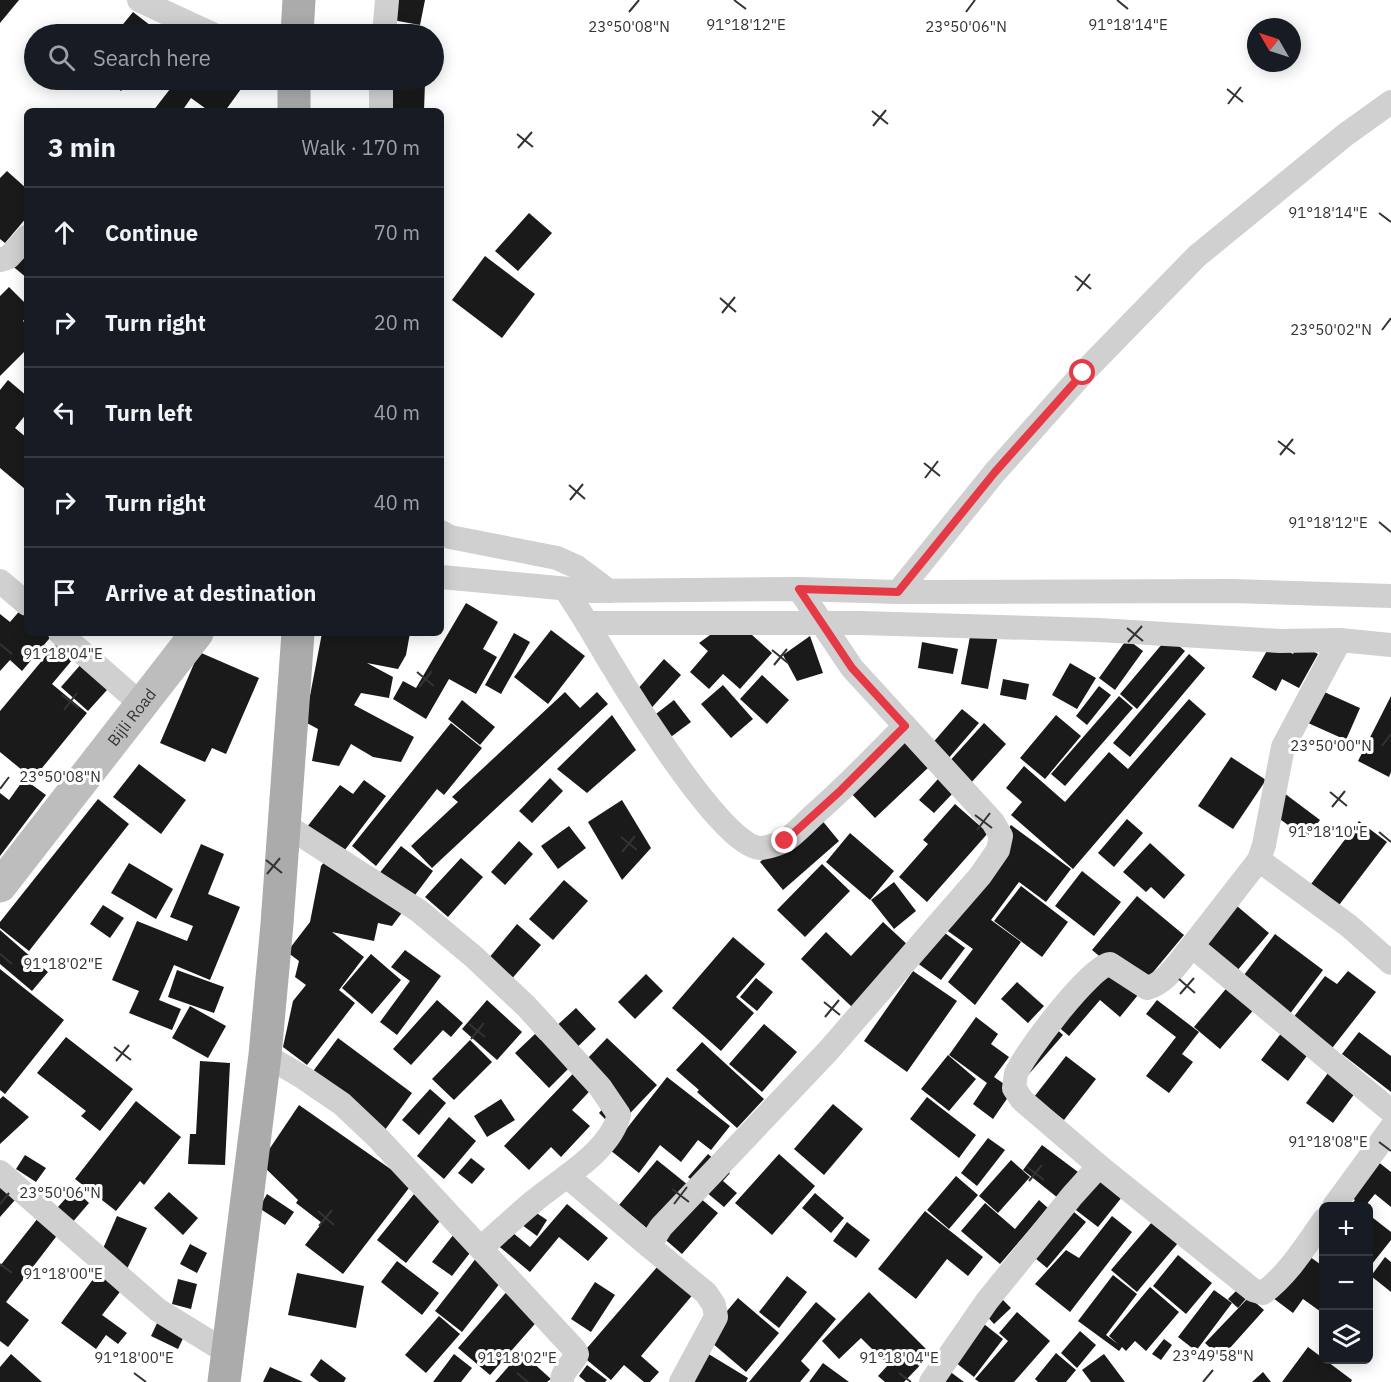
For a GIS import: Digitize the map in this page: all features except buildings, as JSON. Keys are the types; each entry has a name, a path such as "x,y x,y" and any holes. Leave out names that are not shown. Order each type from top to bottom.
{"main road":[{"path":"298,24 299,0"},
{"path":"294,90 294,108"},
{"path":"226,1368 265,1055 278,924 298,636"}],"street":[{"path":"139,0 191,24"},
{"path":"385,24 387,0"},
{"path":"381,90 381,108"},
{"path":"898,592 988,480 1083,373 1197,256 1345,135 1391,102"},
{"path":"0,260 9,257 24,240"},
{"path":"444,534 450,537 557,558 577,567 609,591"},
{"path":"444,577 566,590 609,591 799,589 898,592 1232,591 1391,596"},
{"path":"0,581 24,601"},
{"path":"649,1246 661,1227 828,1051 980,876 998,850 1001,836 993,822 852,668 799,589"},
{"path":"566,590 652,728 719,820 742,841 760,848 785,841 839,792 905,726"},
{"path":"587,623 860,623 1099,630 1280,641 1340,640 1391,645"},
{"path":"63,636 142,705"},
{"name":"Bijli Road","path":"0,886 195,636"},
{"path":"1319,1226 1296,1259 1270,1288 1263,1293 1253,1290 1099,1166 1022,1100 1014,1088 1016,1074 1044,1031 1079,988 1099,968 1104,964 1110,964 1147,988 1155,986 1164,979 1192,946 1259,860 1283,747 1340,640"},
{"path":"284,824 419,911 474,957 527,1007 600,1087 619,1115 616,1127 595,1152 533,1201 481,1248"},
{"path":"1259,860 1349,926 1391,963"},
{"path":"1192,946 1391,1111"},
{"path":"265,1055 342,1104 378,1138 575,1350 577,1354 562,1375 562,1382"},
{"path":"1337,1202 1391,1128"},
{"path":"931,1382 987,1301 1099,1166"},
{"path":"0,1172 226,1368"},
{"path":"567,1176 706,1293 714,1305 716,1317 681,1382"}],"route":[{"path":"785,841 839,792 905,726 852,668 799,589 898,592 995,472 1083,373"}]}
